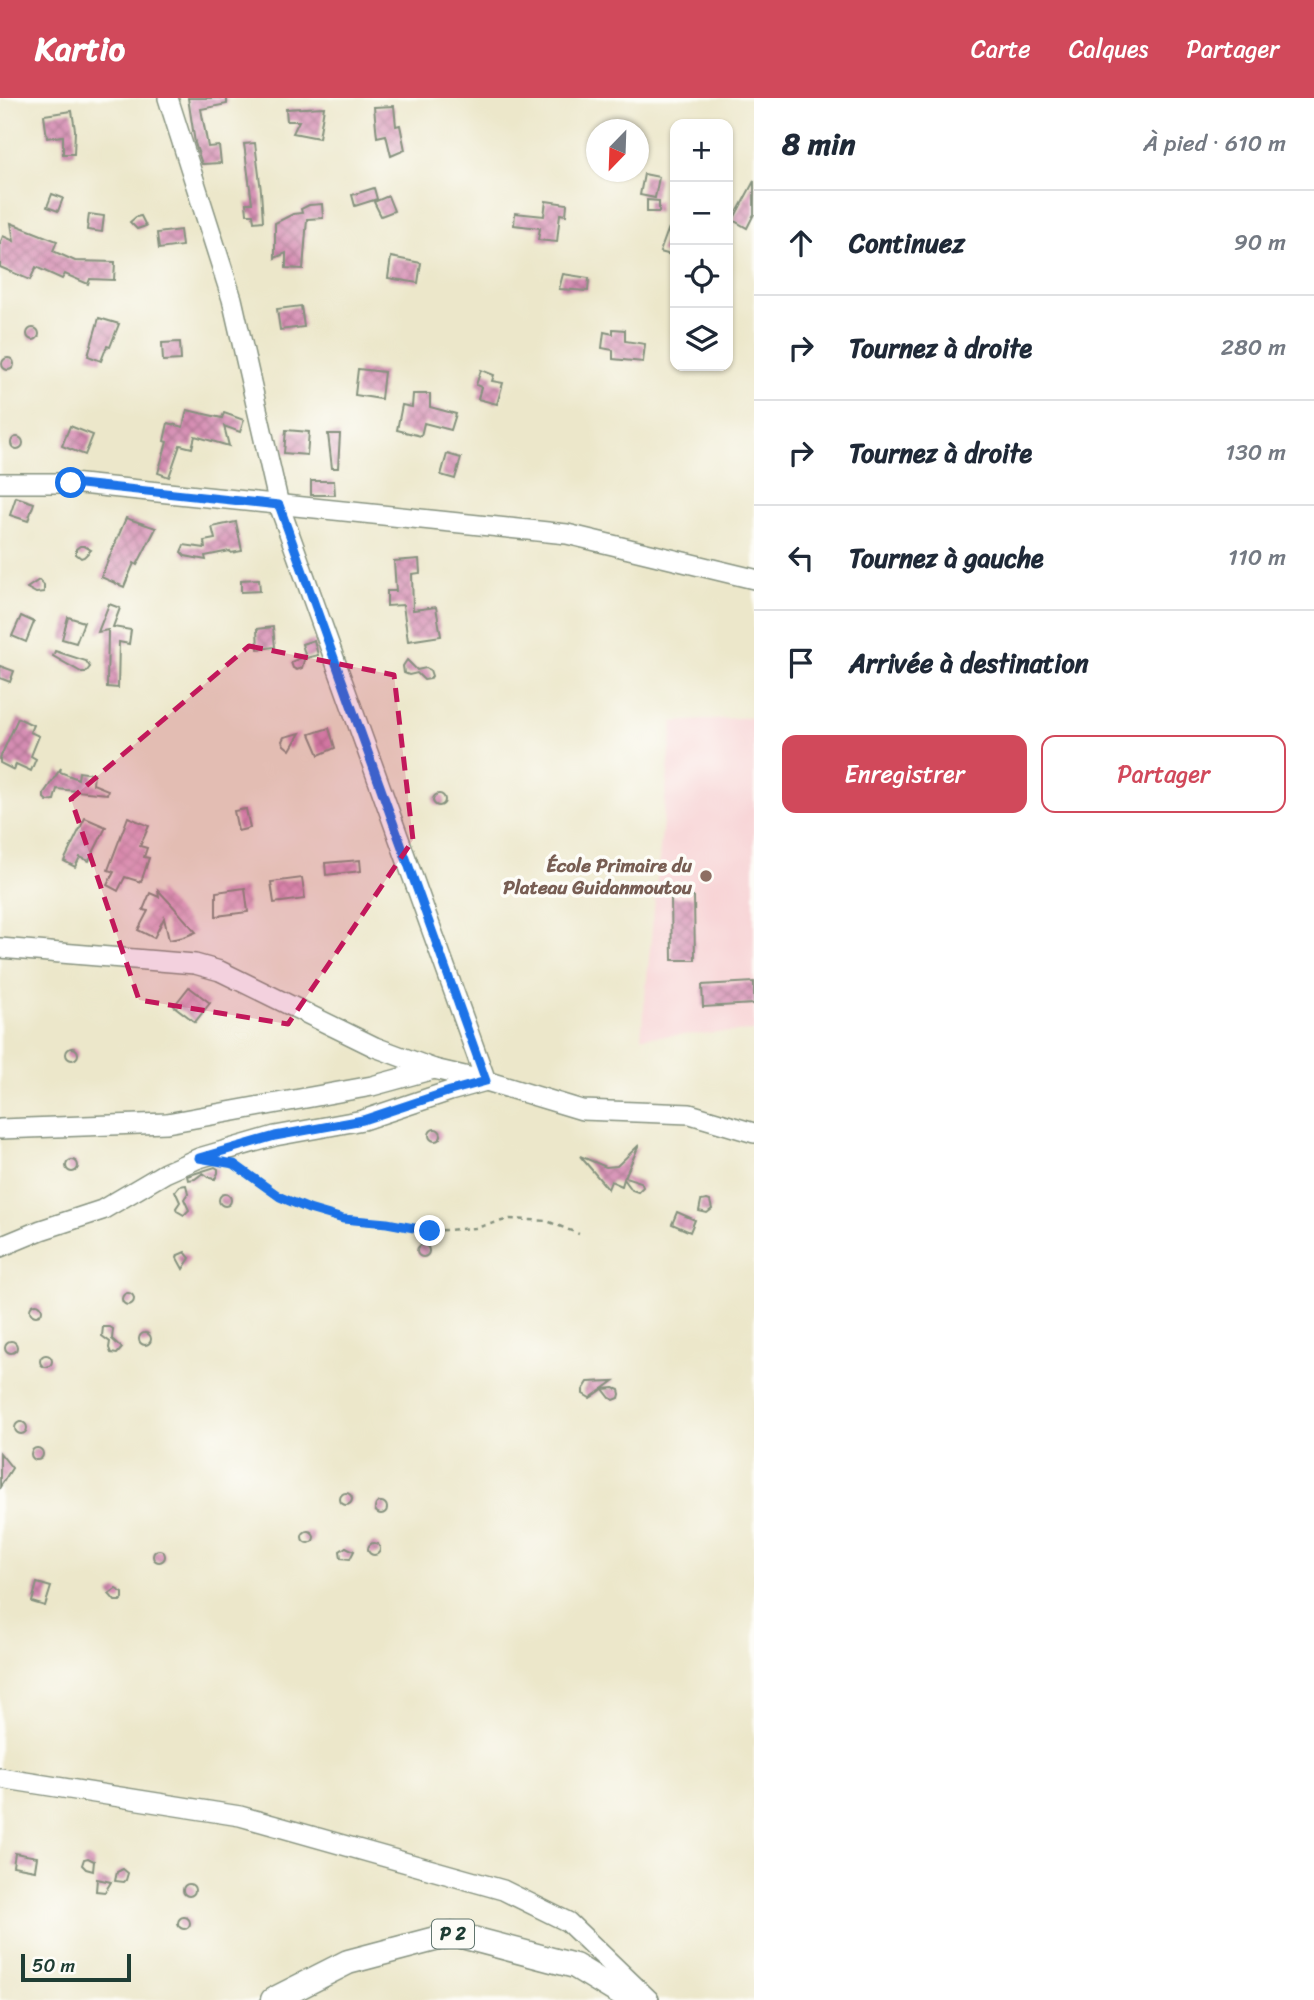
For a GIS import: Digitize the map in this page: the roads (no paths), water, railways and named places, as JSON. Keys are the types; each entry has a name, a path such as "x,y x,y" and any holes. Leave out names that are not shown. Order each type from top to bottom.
{"main road":[{"name":"P 2","path":"273,2000 348,1962 454,1934 575,1966 631,2000"}],"street":[{"path":"168,98 232,299 279,505 486,1081"},
{"path":"0,483 71,483 567,534 754,579"},
{"path":"0,948 184,963 220,971 376,1047 434,1069 486,1081 582,1110 690,1114 754,1133"},
{"path":"0,1129 167,1122 372,1086 434,1069"},
{"path":"0,1247 102,1210 166,1173 199,1158 275,1136 363,1120 486,1081"},
{"path":"0,1778 240,1816 503,1890 568,1922 649,2000"}],"place":[{"name":"École Primaire du Plateau Guidanmoutou","path":"706,876"}]}
